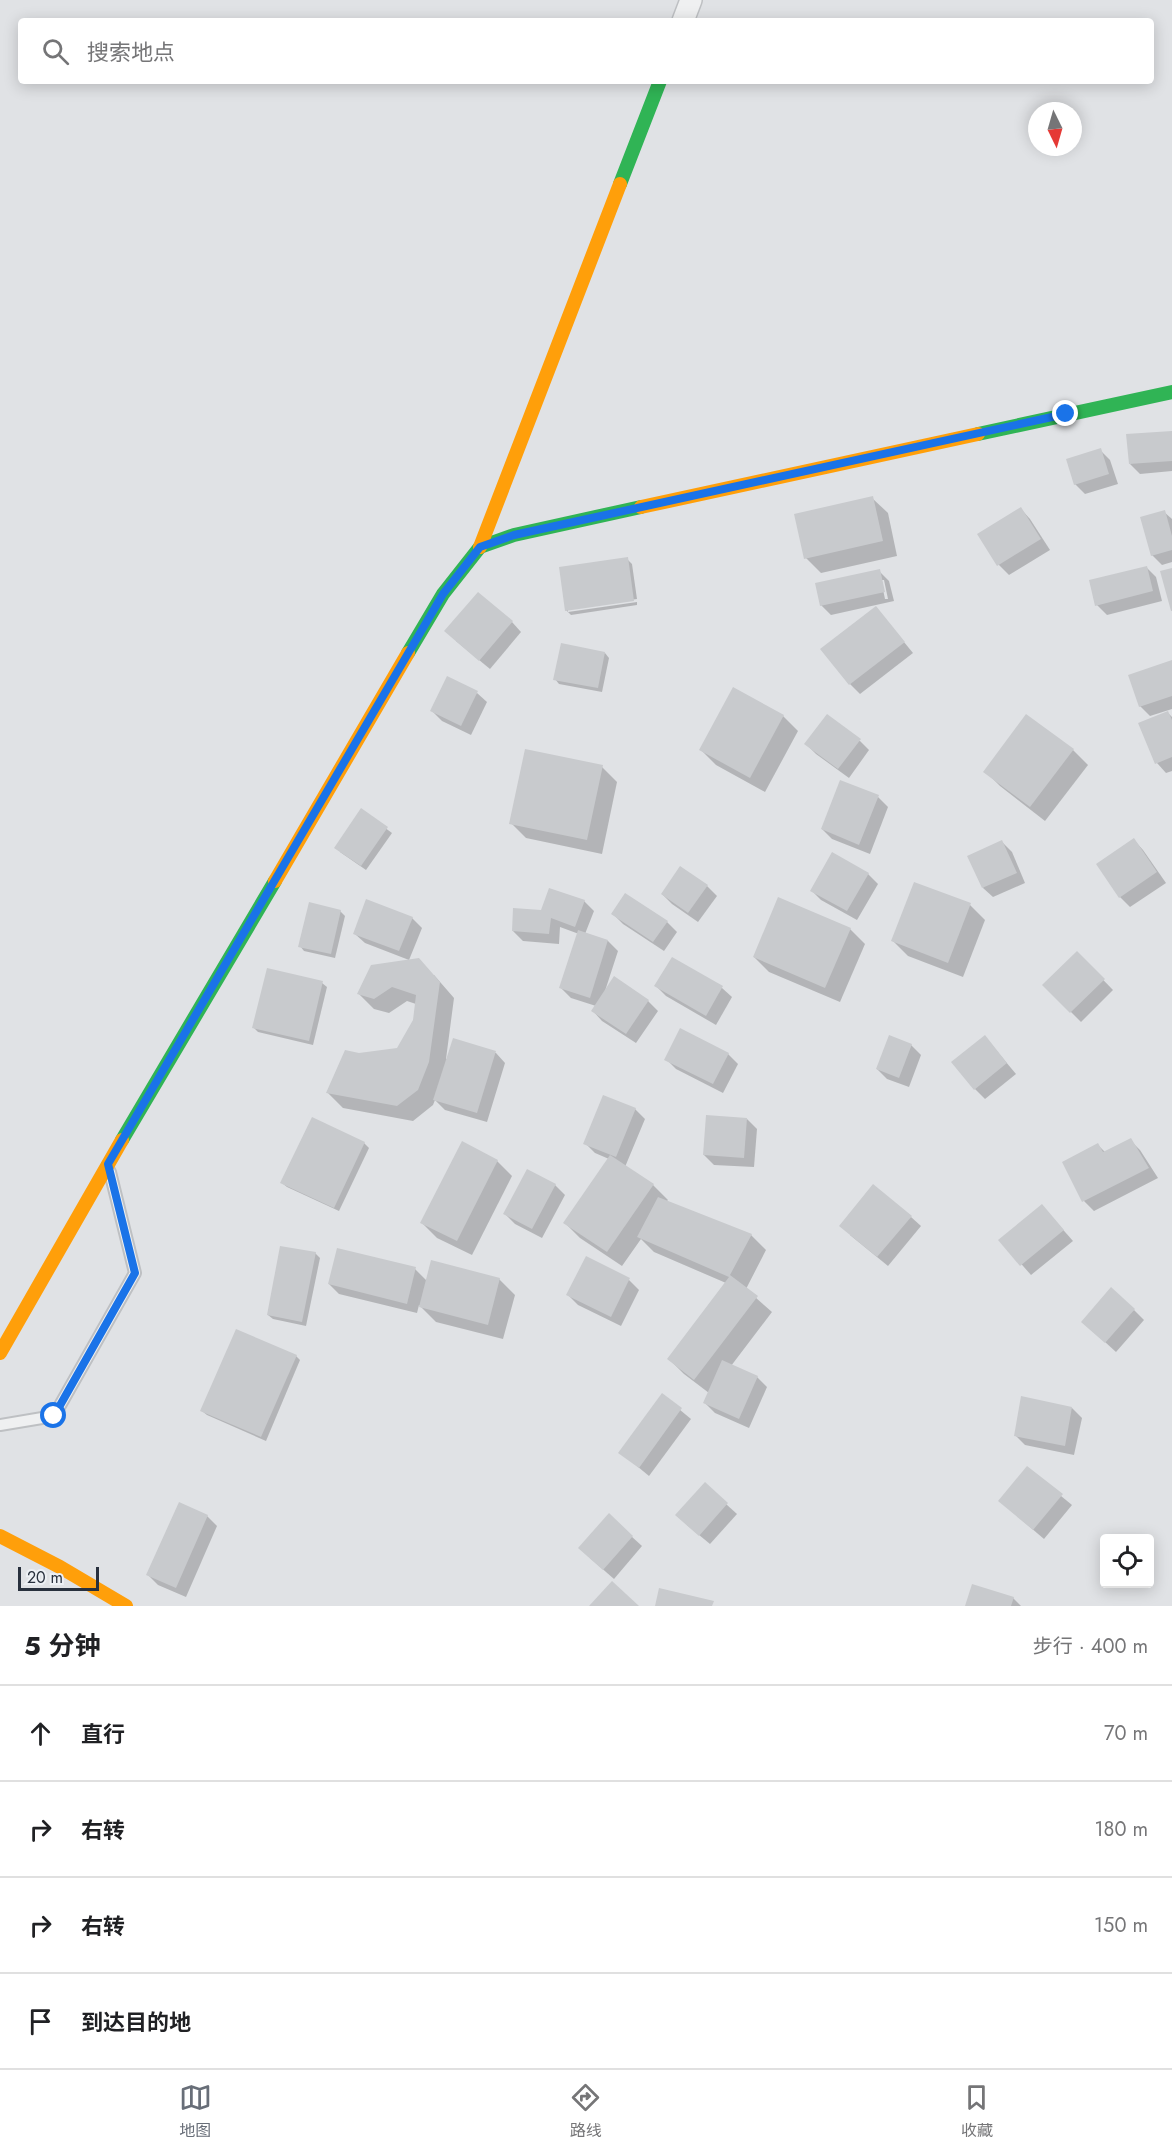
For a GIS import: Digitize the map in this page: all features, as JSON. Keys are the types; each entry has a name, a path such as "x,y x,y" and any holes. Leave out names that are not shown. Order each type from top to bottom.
{"street":[{"path":"684,18 691,0"},
{"path":"0,1353 108,1164 443,594 480,547 659,84"},
{"path":"480,547 526,532 1172,392"},
{"path":"0,1536 60,1567 126,1606"}],"lane":[{"path":"0,1425 54,1416 135,1273 108,1164"}],"building":[{"path":"1172,431 1172,461 1129,464 1126,434"},
{"path":"1101,448 1109,474 1074,485 1066,459"},
{"path":"873,496 883,541 804,559 794,514"},
{"path":"1021,507 1041,539 997,566 977,534"},
{"path":"1165,510 1172,536 1172,550 1151,556 1140,517"},
{"path":"628,557 634,601 565,611 559,567"},
{"path":"1147,566 1153,591 1095,606 1089,580"},
{"path":"1172,568 1172,611 1171,611 1160,571"},
{"path":"880,569 885,592 820,606 815,583"},
{"path":"478,592 513,621 479,661 444,631"},
{"path":"876,606 905,642 849,685 820,649"},
{"path":"561,643 605,652 598,688 553,680"},
{"path":"1172,660 1172,696 1139,707 1128,675"},
{"path":"447,676 478,691 461,726 430,711"},
{"path":"733,687 784,715 750,778 699,750"},
{"path":"1168,711 1172,720 1172,757 1155,764 1138,723"},
{"path":"827,714 861,739 838,769 804,744"},
{"path":"1026,714 1074,749 1030,807 983,772"},
{"path":"525,749 603,765 587,840 509,824"},
{"path":"840,780 879,795 859,845 821,829"},
{"path":"361,808 388,827 361,866 334,848"},
{"path":"1134,838 1157,872 1119,898 1096,864"},
{"path":"1002,840 1017,873 982,888 967,856"},
{"path":"832,852 869,873 847,911 810,891"},
{"path":"680,866 708,885 688,913 661,894"},
{"path":"914,882 971,903 948,963 891,941"},
{"path":"549,888 585,900 575,927 551,918 549,934 512,931 513,908 541,910"},
{"path":"625,893 668,921 653,942 611,914"},
{"path":"778,897 851,928 825,988 753,957"},
{"path":"366,899 413,917 399,951 353,934"},
{"path":"309,902 341,910 331,954 298,947"},
{"path":"578,930 608,940 590,998 559,988"},
{"path":"1077,951 1105,979 1070,1013 1042,985"},
{"path":"672,957 723,986 706,1016 654,986"},
{"path":"419,958 440,982 429,1062 418,1090 397,1106 326,1093 345,1050 359,1053 397,1048 413,1020 416,995 392,987 374,999 357,994 371,965"},
{"path":"267,968 323,981 309,1041 252,1028"},
{"path":"614,976 649,1000 626,1034 591,1011"},
{"path":"680,1028 729,1053 713,1084 664,1060"},
{"path":"889,1035 912,1044 899,1078 876,1069"},
{"path":"985,1035 1007,1063 974,1090 951,1062"},
{"path":"453,1038 496,1051 477,1113 433,1100"},
{"path":"603,1095 636,1108 616,1157 583,1144"},
{"path":"706,1115 747,1118 744,1158 703,1155"},
{"path":"312,1117 365,1142 334,1208 280,1183"},
{"path":"1131,1138 1149,1168 1082,1202 1062,1162 1098,1143 1103,1152"},
{"path":"462,1141 498,1160 457,1241 420,1223"},
{"path":"610,1155 654,1184 607,1252 563,1223"},
{"path":"527,1169 556,1184 532,1229 503,1214"},
{"path":"873,1184 912,1216 877,1257 839,1226"},
{"path":"658,1197 752,1234 730,1275 758,1296 694,1380 667,1359 729,1277 637,1237"},
{"path":"1042,1204 1064,1230 1020,1266 998,1240"},
{"path":"280,1246 316,1252 302,1322 267,1315"},
{"path":"337,1248 416,1267 407,1304 328,1284"},
{"path":"586,1256 630,1278 611,1317 566,1295"},
{"path":"431,1260 500,1278 488,1325 419,1307"},
{"path":"1111,1287 1135,1309 1105,1343 1081,1322"},
{"path":"236,1329 297,1355 261,1437 200,1411"},
{"path":"722,1360 758,1376 739,1419 703,1403"},
{"path":"662,1393 682,1408 639,1468 618,1453"},
{"path":"1021,1396 1072,1407 1065,1446 1014,1436"},
{"path":"1027,1466 1063,1494 1033,1530 998,1501"},
{"path":"705,1482 728,1503 699,1536 675,1515"},
{"path":"179,1502 208,1515 176,1588 146,1575"},
{"path":"609,1513 633,1536 603,1570 578,1548"},
{"path":"612,1581 639,1606 589,1606"},
{"path":"972,1584 1014,1597 1011,1606 965,1606"},
{"path":"659,1588 714,1601 712,1606 655,1606"}],"traffic: fast":[{"path":"620,184 659,84"},
{"path":"978,434 1172,392"},
{"path":"408,653 443,594 480,547 514,535 641,507"},
{"path":"122,1140 275,881"}],"traffic: slow":[{"path":"480,547 620,184"},
{"path":"641,507 978,434"},
{"path":"275,881 408,653"},
{"path":"0,1353 122,1140"},
{"path":"0,1536 60,1567 126,1606"}],"route":[{"path":"54,1416 135,1273 108,1164 443,594 480,547 514,535 1066,414"}]}
